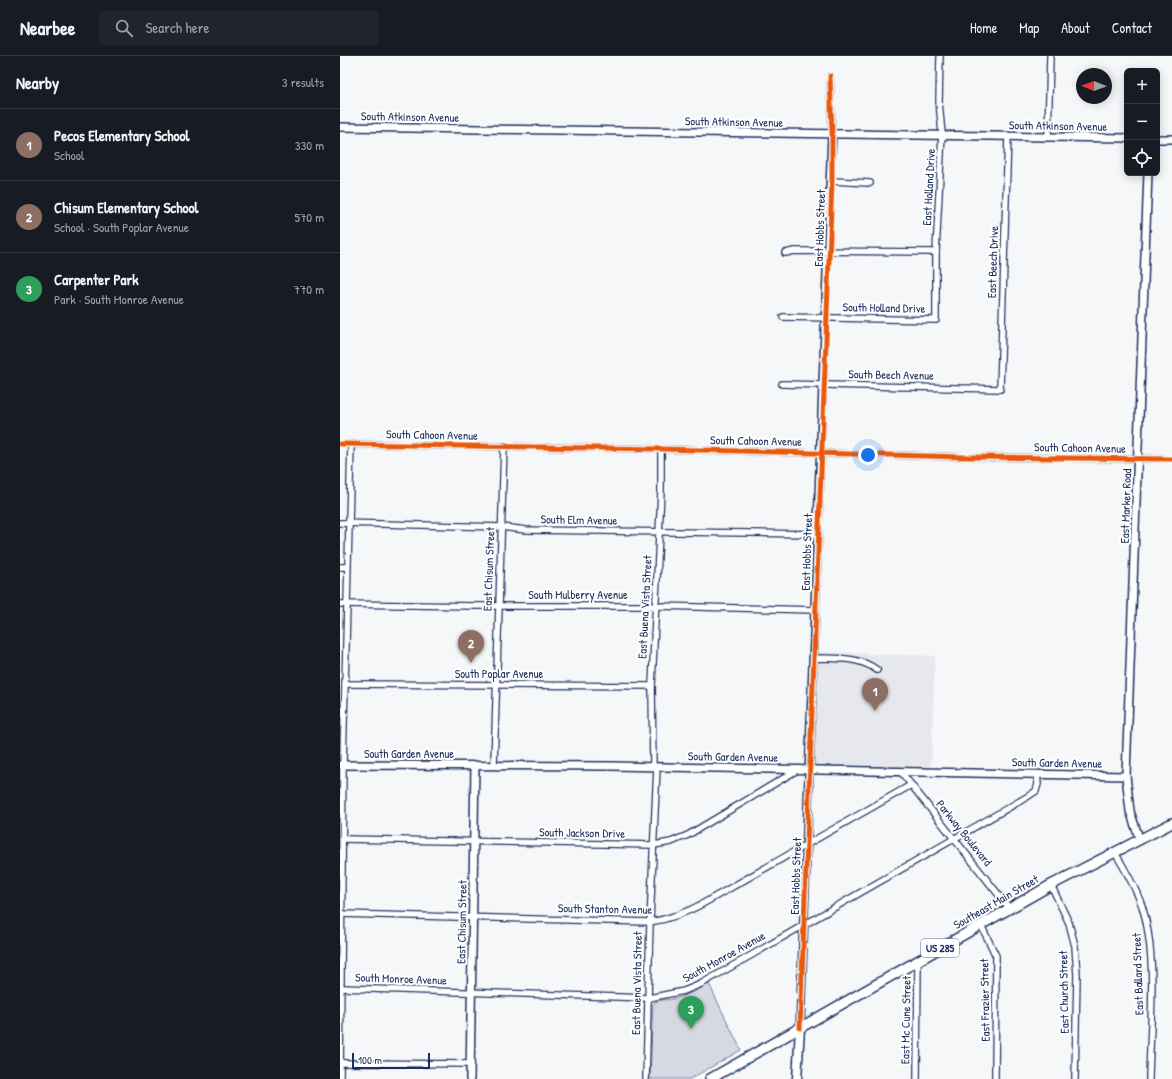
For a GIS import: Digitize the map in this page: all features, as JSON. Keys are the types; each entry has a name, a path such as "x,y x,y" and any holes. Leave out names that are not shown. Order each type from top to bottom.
{"main road":[{"name":"Southeast Main Street","path":"710,1079 1051,885 1114,851 1172,823"},
{"name":"East Hobbs Street","path":"797,1079 800,1028"}],"street":[{"name":"East Holland Drive","path":"936,320 936,252 942,134 939,102 940,56"},
{"path":"1048,137 1050,56"},
{"name":"East Hobbs Street","path":"800,1028 832,181 830,76"},
{"name":"South Atkinson Avenue","path":"340,127 942,134 1124,138"},
{"name":"East Beech Drive","path":"1000,389 1008,136"},
{"path":"1160,139 1172,139"},
{"name":"East Marker Road","path":"1140,838 1130,811 1126,776 1139,459 1148,176"},
{"path":"832,181 870,183"},
{"path":"785,253 936,252"},
{"name":"South Holland Drive","path":"784,317 936,320"},
{"name":"South Beech Avenue","path":"782,384 1000,389"},
{"name":"South Cahoon Avenue","path":"340,444 661,448 822,453 1172,459"},
{"path":"340,1079 343,839 341,765 345,684 343,604 347,567 351,444"},
{"name":"East Chisum Street","path":"494,765 504,446"},
{"name":"East Buena Vista Street","path":"646,1079 650,922 654,845 655,767 652,686 661,448"},
{"name":"South Elm Avenue","path":"340,523 502,527 526,530 818,534"},
{"path":"340,567 347,567"},
{"name":"South Mulberry Avenue","path":"343,604 656,606 815,610"},
{"path":"814,658 858,660 868,663 877,670"},
{"name":"South Poplar Avenue","path":"345,684 652,686"},
{"name":"South Garden Avenue","path":"341,765 494,765 800,769 1126,776"},
{"name":"East Chisum Street","path":"470,1079 475,765"},
{"name":"South Jackson Drive","path":"343,839 654,845 671,842 688,835 800,769"},
{"name":"Parkway Boulevard","path":"900,772 909,786 1010,909"},
{"name":"South Monroe Avenue","path":"341,988 649,998 684,991 696,986 1036,791 1038,784 1037,774"},
{"name":"South Stanton Avenue","path":"341,914 650,922 668,919 686,913 909,786"},
{"name":"East Ballard Street","path":"1114,851 1135,888 1142,906 1148,933 1151,969 1149,1079"},
{"name":"East Church Street","path":"1051,885 1069,923 1075,946 1077,975 1075,1079"},
{"name":"East Frazier Street","path":"981,925 996,956 996,1079"},
{"name":"East Mc Cune Street","path":"917,1079 918,961"},
{"path":"340,1063 470,1064"}],"shaded area":[{"path":"818,652 935,656 931,770 815,766"},
{"path":"709,984 741,1050 690,1079 650,1079 653,1004 660,1000 670,1000 691,993"}],"cycle path":[{"path":"800,1028 832,181 830,76"},
{"path":"340,444 661,449 964,457 1172,459"}],"place":[{"name":"Chisum Elementary School","path":"471,663"},
{"name":"Pecos Elementary School","path":"875,711"},
{"name":"Carpenter Park","path":"691,1029"}]}
